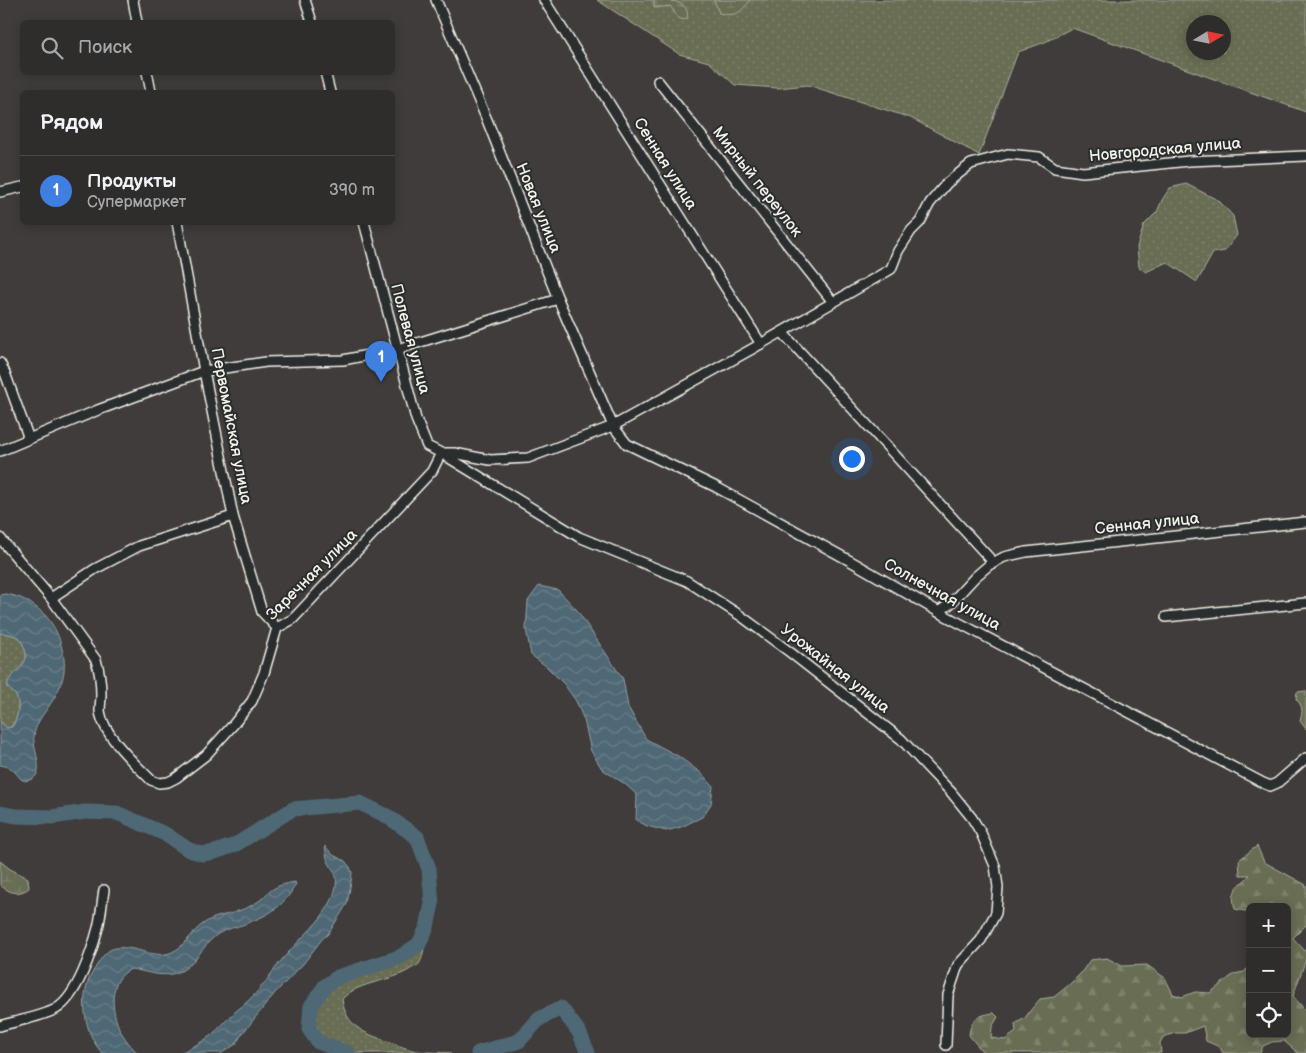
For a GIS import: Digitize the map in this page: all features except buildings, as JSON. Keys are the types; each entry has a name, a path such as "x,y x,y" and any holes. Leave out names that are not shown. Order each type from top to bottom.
{"street":[{"path":"134,0 138,20"},
{"path":"305,0 311,20"},
{"name":"Новая улица","path":"436,0 487,120 558,299 614,426"},
{"name":"Сенная улица","path":"544,0 761,344"},
{"path":"148,75 151,90"},
{"path":"326,75 330,90"},
{"name":"Мирный переулок","path":"658,81 833,302"},
{"name":"Новгородская улица","path":"441,453 454,453 490,460 528,458 614,426 891,269 898,251 911,230 920,222 930,203 947,183 971,164 1008,154 1039,157 1055,168 1083,172 1189,161 1306,156"},
{"path":"0,192 20,187"},
{"name":"Первомайская улица","path":"178,225 233,516 262,612 277,628"},
{"name":"Полевая улица","path":"365,225 416,419 427,446 441,453"},
{"path":"0,450 98,410 204,371 266,362 344,360 398,349 558,299"},
{"path":"782,332 994,563"},
{"path":"0,363 28,439"},
{"name":"Солнечная улица","path":"614,426 627,444 716,487 854,562 938,612 1263,783 1270,786 1277,783 1306,758"},
{"name":"Заречная улица","path":"0,538 51,598 96,660 100,672 100,711 109,734 150,780 159,783 168,782 206,755 252,701 264,673 277,628 293,619 419,486 432,471 441,453"},
{"name":"Урожайная улица","path":"441,453 579,537 687,581 741,616 902,739 951,792 972,818 981,833 995,866 998,887 996,913 980,940 958,965 948,995 946,1045"},
{"path":"51,598 95,569 139,546 233,516"},
{"name":"Сенная улица","path":"938,612 950,604 974,577 1004,557 1026,552 1306,522"},
{"path":"1166,617 1306,603"},
{"path":"0,1026 56,1009 67,1000 80,978 94,941 104,890"}],"green space":[{"path":"597,0 1306,0 1306,112 1072,28 1045,42 1018,52 979,155 911,118 808,85 778,88 735,85 709,62 679,54"},
{"path":"654,0 677,2 686,8 687,19 678,18 670,6 655,8"},
{"path":"714,0 750,0 741,11 730,14 719,13"},
{"path":"1186,184 1218,200 1233,216 1237,235 1225,251 1213,253 1197,282 1167,262 1146,272 1139,267 1137,247 1144,225 1157,212 1170,188"},
{"path":"1,633 19,637 26,657 22,665 8,681 8,688 15,694 18,706 13,724 7,728 0,722"},
{"path":"1306,691 1306,729 1300,721 1302,709 1296,699 1297,692"},
{"path":"1257,846 1264,862 1306,885 1306,925 1293,938 1306,952 1306,959 1293,996 1306,1009 1306,1053 1298,1053 1284,1041 1272,1042 1263,1046 1260,1053 1223,1053 1220,1047 1206,1041 1203,1026 1185,1033 1175,1033 1163,1037 1160,1043 1161,1053 987,1053 981,1050 969,1035 970,1029 977,1018 994,1013 998,1017 992,1027 991,1038 1005,1040 1016,1032 1015,1024 1025,1018 1040,999 1054,997 1081,973 1090,960 1107,958 1122,966 1147,965 1165,978 1173,994 1182,997 1195,992 1210,993 1234,974 1246,970 1246,1038 1291,1038 1291,903 1246,903 1246,911 1235,909 1234,893 1238,886 1250,875 1240,875 1239,860"},
{"path":"0,861 10,869 28,878 29,888 18,893 7,890 0,885"},
{"path":"419,944 424,949 418,965 404,973 358,988 349,993 342,999 344,1009 357,1028 371,1035 412,1050 451,1053 348,1053 318,1042 309,1029 311,1006 325,986 338,977 400,957"}],"water":[{"path":"539,586 558,590 577,610 623,679 628,707 646,739 678,756 701,773 713,786 711,804 702,817 681,827 666,831 647,826 636,820 637,795 625,784 602,769 591,751 584,720 576,701 564,684 546,666 531,655 526,629 528,601"},
{"path":"5,594 27,601 45,615 53,625 58,637 64,663 63,678 60,686 35,732 34,741 38,759 38,771 36,776 25,781 11,769 0,765 0,722 7,728 12,727 18,711 17,698 8,688 8,681 25,662 26,657 26,652 19,637 0,633 0,595"},
{"path":"325,846 333,855 345,861 352,873 347,904 328,934 275,993 236,1044 222,1053 180,1053 210,1036 249,1000 284,957 323,914 329,905 336,886 335,873 327,859"},
{"path":"295,882 296,884 286,899 274,910 217,935 182,970 165,975 131,969 123,974 115,988 113,1006 121,1032 138,1053 102,1053 96,1046 88,1029 86,1019 86,991 90,978 107,952 113,949 130,948 159,954 172,952 207,921 246,908 259,901 275,888"}],"waterway":[{"path":"0,813 16,816 52,817 85,812 117,813 165,834 189,850 203,854 235,845 293,809 360,803 387,816 417,837 429,869 432,904 427,927 419,944 400,957 338,977 325,986 311,1006 309,1029 318,1042 348,1053"},
{"path":"478,1053 519,1041 539,1019 561,1008 579,1032 588,1053"}],"place":[{"name":"Продукты","path":"381,382"}]}
